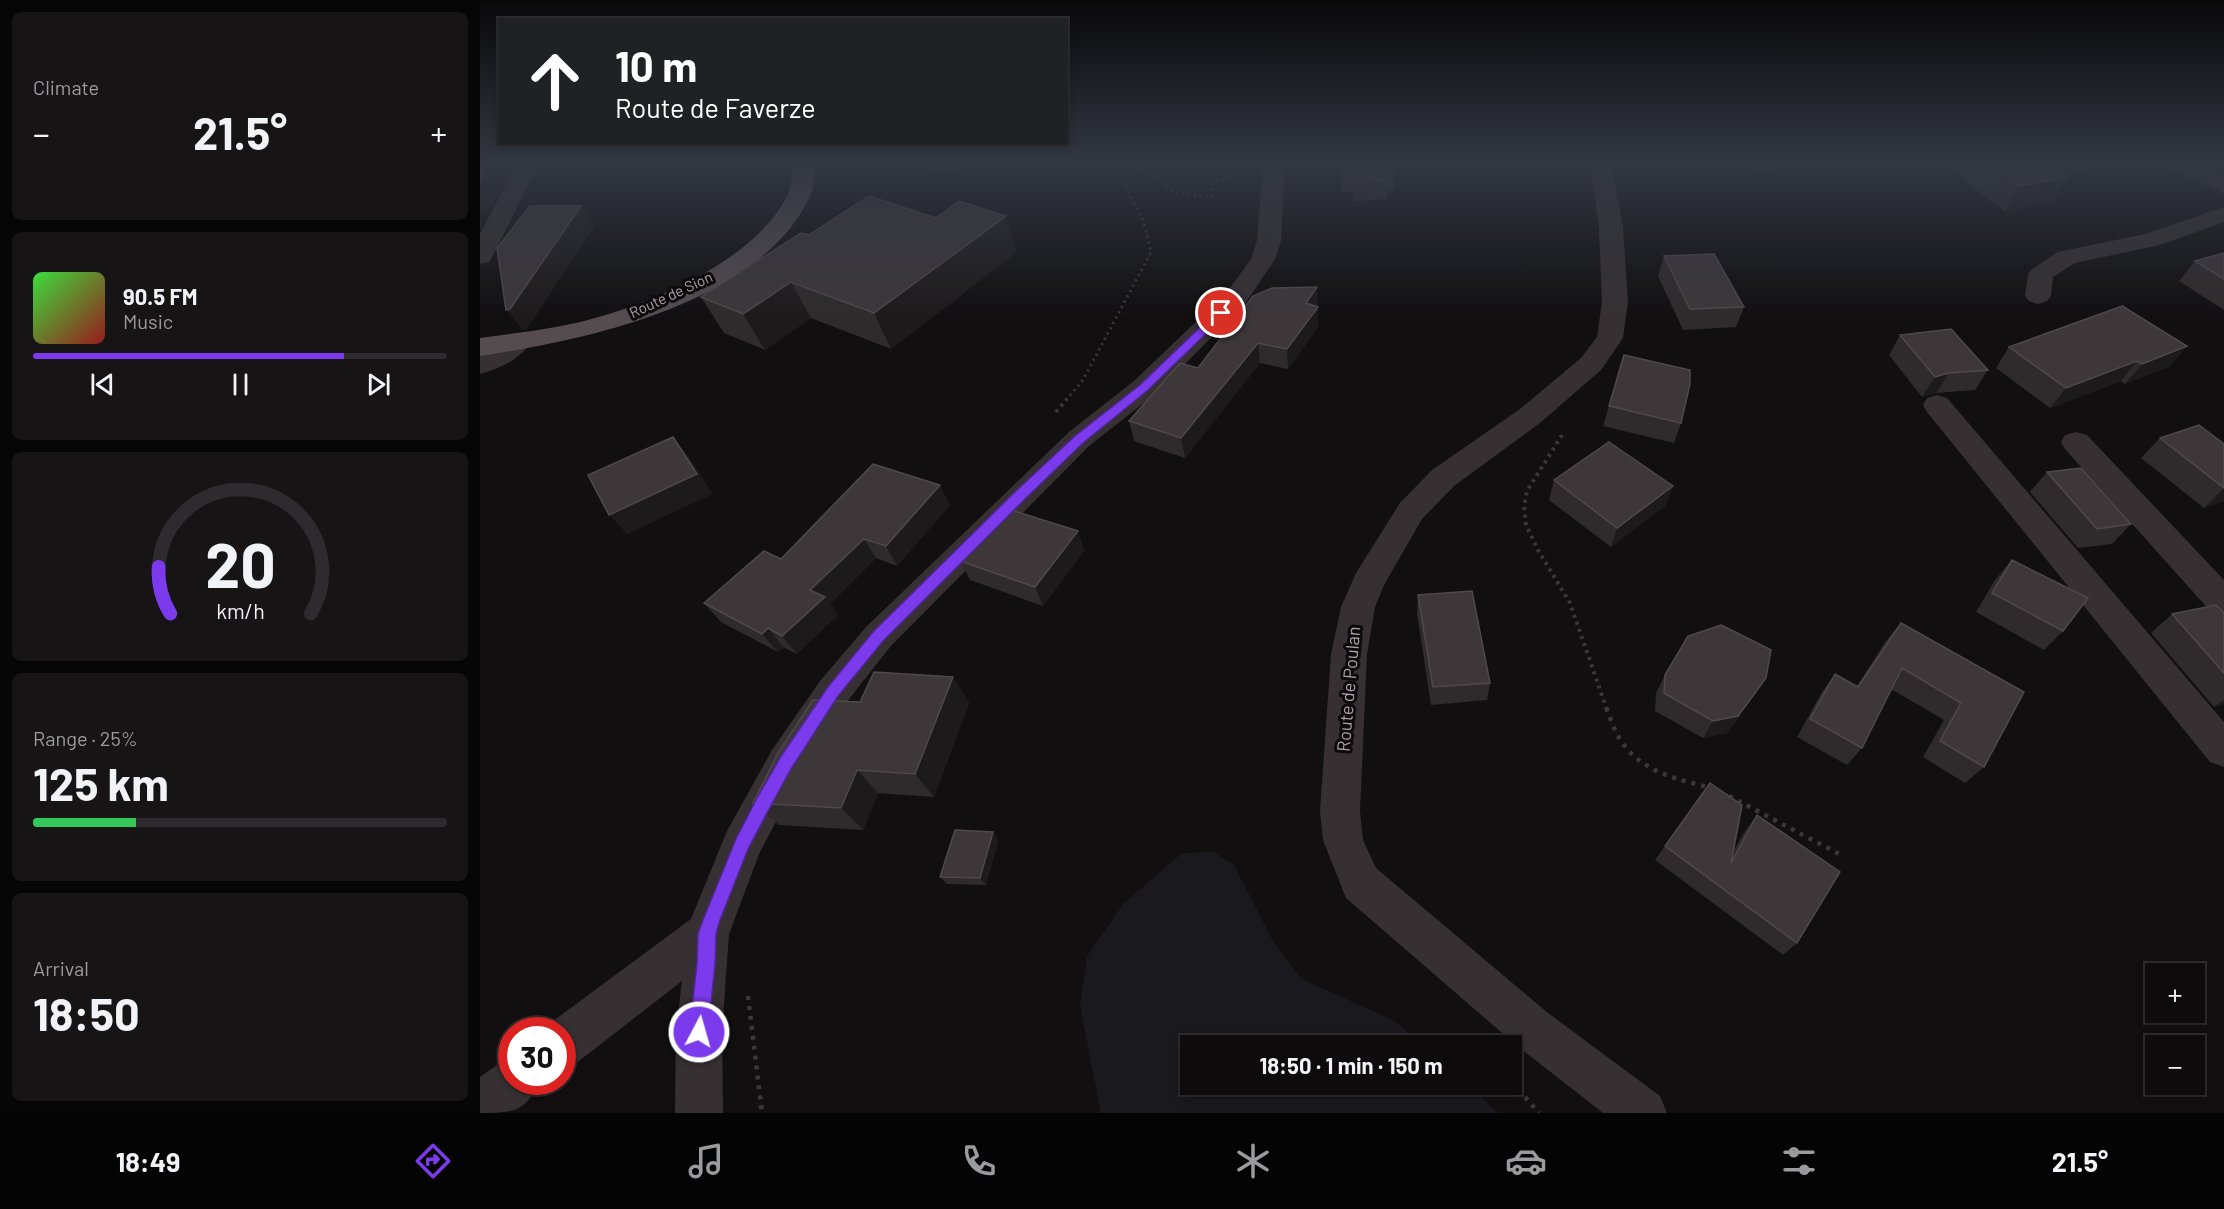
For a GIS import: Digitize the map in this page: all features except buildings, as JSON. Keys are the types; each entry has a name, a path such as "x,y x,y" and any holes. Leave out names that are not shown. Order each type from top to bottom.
{"main road":[{"name":"Route de Sion","path":"480,347 578,330 632,314 678,295 730,267 764,240 788,214"}],"street":[{"path":"480,257 503,214"},
{"path":"699,1113 699,1032 707,949 742,845 781,772 833,692 878,637 1079,440 1144,388 1236,298 1253,277 1263,259 1269,241 1271,214"},
{"name":"Route de Poulan","path":"1609,214 1615,302 1610,338 1591,364 1530,416 1443,478 1411,512 1368,582 1358,606 1349,654 1340,811 1343,840 1360,883 1532,1029 1643,1113"},
{"path":"2038,296 2041,274 2067,257 2151,240 2224,214"},
{"path":"480,365 506,354 518,342"},
{"path":"1937,405 2224,750"},
{"path":"2076,442 2224,603"},
{"path":"576,1035 707,949"},
{"path":"480,1107 498,1094"}],"path":[{"path":"1054,414 1083,380 1151,252 1140,214"},
{"path":"1563,434 1527,491 1524,506 1526,525 1538,550 1570,603 1599,692 1622,743 1649,769 1664,776 1702,784 1719,791 1843,856"},
{"path":"707,949 727,963 739,968 751,1006 762,1113"},
{"path":"1522,1093 1539,1113"}],"shaded area":[{"path":"1214,852 1234,865 1274,943 1302,979 1393,1020 1411,1035 1180,1035 1180,1095 1479,1095 1498,1113 1101,1113 1080,1006 1087,956 1124,903 1182,853"}],"route":[{"path":"699,1032 707,934 711,920 742,845 762,805 833,692 878,637 1021,494 1079,440 1144,388 1221,313"}]}
